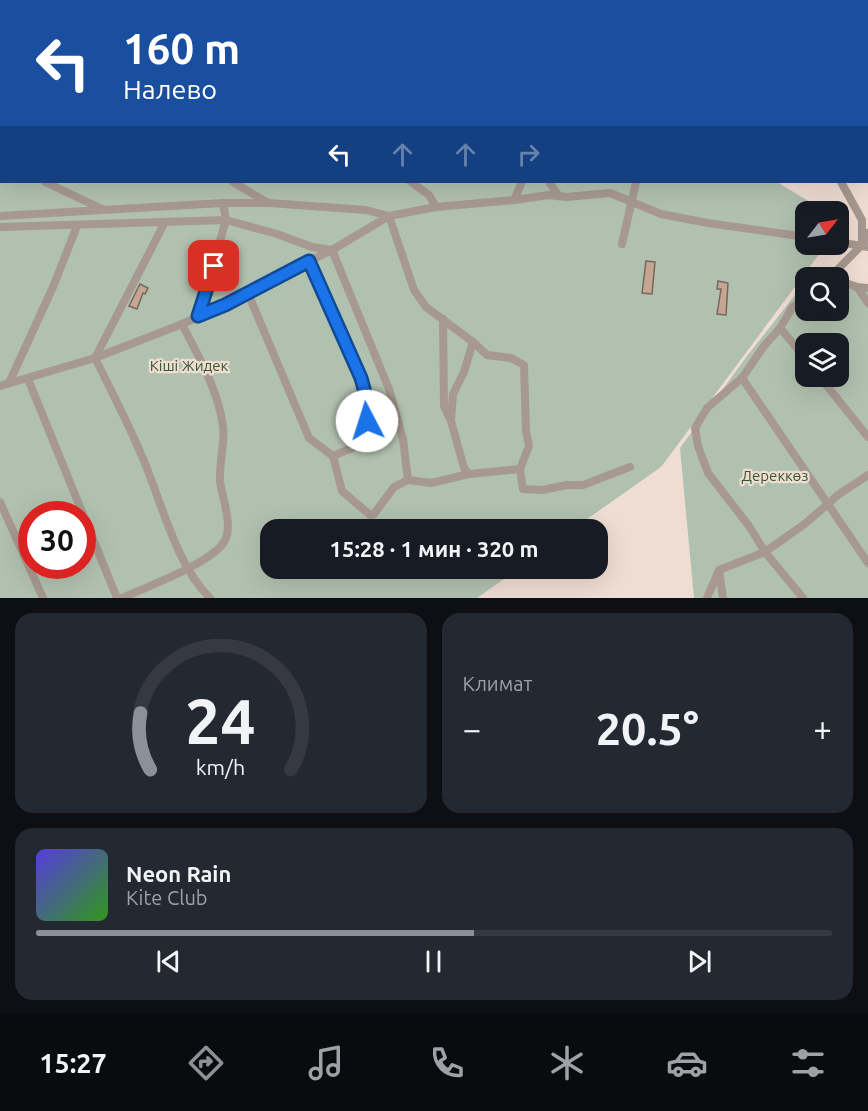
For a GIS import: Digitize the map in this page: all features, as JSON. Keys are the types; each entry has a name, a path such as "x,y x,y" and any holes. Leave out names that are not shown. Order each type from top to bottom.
{"street":[{"path":"47,183 105,210"},
{"path":"235,183 268,203"},
{"path":"412,183 429,195 436,207"},
{"path":"514,201 522,183"},
{"path":"550,183 558,196"},
{"path":"629,183 631,202"},
{"path":"622,244 636,183"},
{"path":"842,183 862,220 865,246"},
{"path":"0,386 95,358 182,324 225,305 247,291 332,250 389,216 436,207 514,201 549,195 610,194 661,214 795,235"},
{"path":"198,316 226,220 223,203"},
{"path":"0,216 223,203 268,203 366,210 389,216"},
{"path":"389,216 414,290 426,307 487,355 511,358 524,364 526,431 529,446 520,469 523,489 542,490 567,485 584,485 630,467"},
{"path":"0,227 226,220 277,234 312,247 332,250"},
{"path":"95,358 165,222"},
{"path":"9,383 77,226"},
{"path":"841,267 865,246 868,233"},
{"path":"849,244 865,246"},
{"path":"332,250 389,389 403,439 408,480"},
{"path":"309,261 361,378 369,407 366,435 352,448 333,456"},
{"path":"849,283 868,288"},
{"path":"857,286 868,303"},
{"path":"247,291 309,438 333,456 342,491 370,515 374,514 394,487 408,480 431,483 469,474 520,469"},
{"path":"795,306 742,378 706,408 695,428 698,446 708,474 802,598"},
{"path":"443,319 444,406 451,421 464,468 469,474"},
{"path":"122,598 213,555 226,539 227,512 220,481 223,428 208,375 182,324"},
{"path":"780,328 795,346"},
{"path":"451,421 453,394 464,372 473,342"},
{"path":"95,358 141,453 187,568 210,598"},
{"path":"742,378 868,563"},
{"path":"28,379 117,598"},
{"path":"828,387 868,437"},
{"path":"707,598 718,570 765,552 868,475"},
{"path":"0,502 43,598"},
{"path":"718,570 723,598"}],"green space":[{"name":"Кіші Жидек","path":"0,183 779,183 808,201 795,201 795,255 819,255 810,267 795,267 795,287 661,467 587,519 260,519 260,579 504,579 477,598 0,598"},
{"name":"Дереккөз","path":"849,287 868,288 868,598 694,598 680,448 795,295 795,321 849,321"}],"building":[{"path":"646,261 655,262 652,294 642,293"},
{"path":"718,281 728,283 726,315 717,314 721,289 717,289"},
{"path":"140,284 148,288 145,294 143,293 137,309 129,306"}],"route":[{"path":"214,266 198,316 225,305 247,291 309,261 361,378 369,407 367,421"}]}
